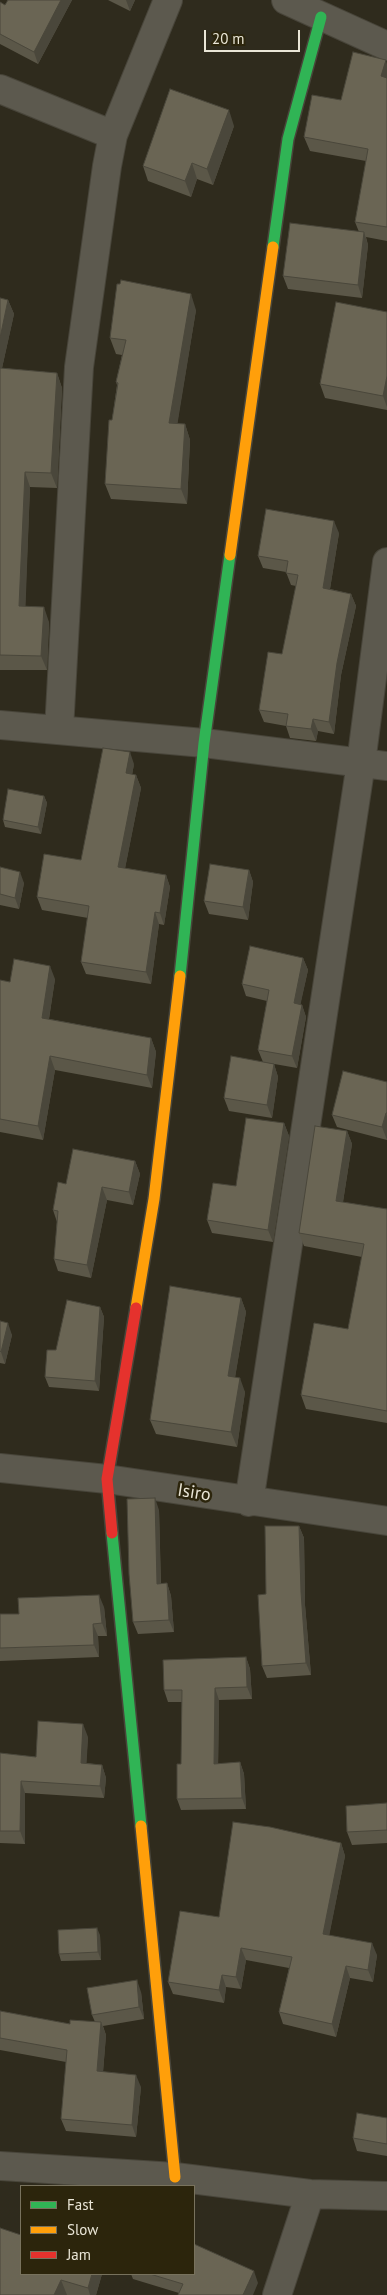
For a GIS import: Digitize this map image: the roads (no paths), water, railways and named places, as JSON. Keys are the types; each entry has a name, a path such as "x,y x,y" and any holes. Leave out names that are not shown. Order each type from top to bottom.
{"street":[{"path":"59,730 80,367 107,166 113,135 168,0"},
{"path":"286,0 387,46"},
{"path":"175,2177 107,1478 152,1209 165,1114 204,743 288,139 321,17"},
{"path":"0,89 113,135"},
{"path":"249,1502 374,765 387,562"},
{"path":"0,725 204,743 374,765"},
{"name":"Isiro","path":"0,1468 107,1478 249,1502 387,1521"},
{"path":"0,2166 175,2177 310,2194 387,2196"},
{"path":"277,2295 310,2194"}]}
